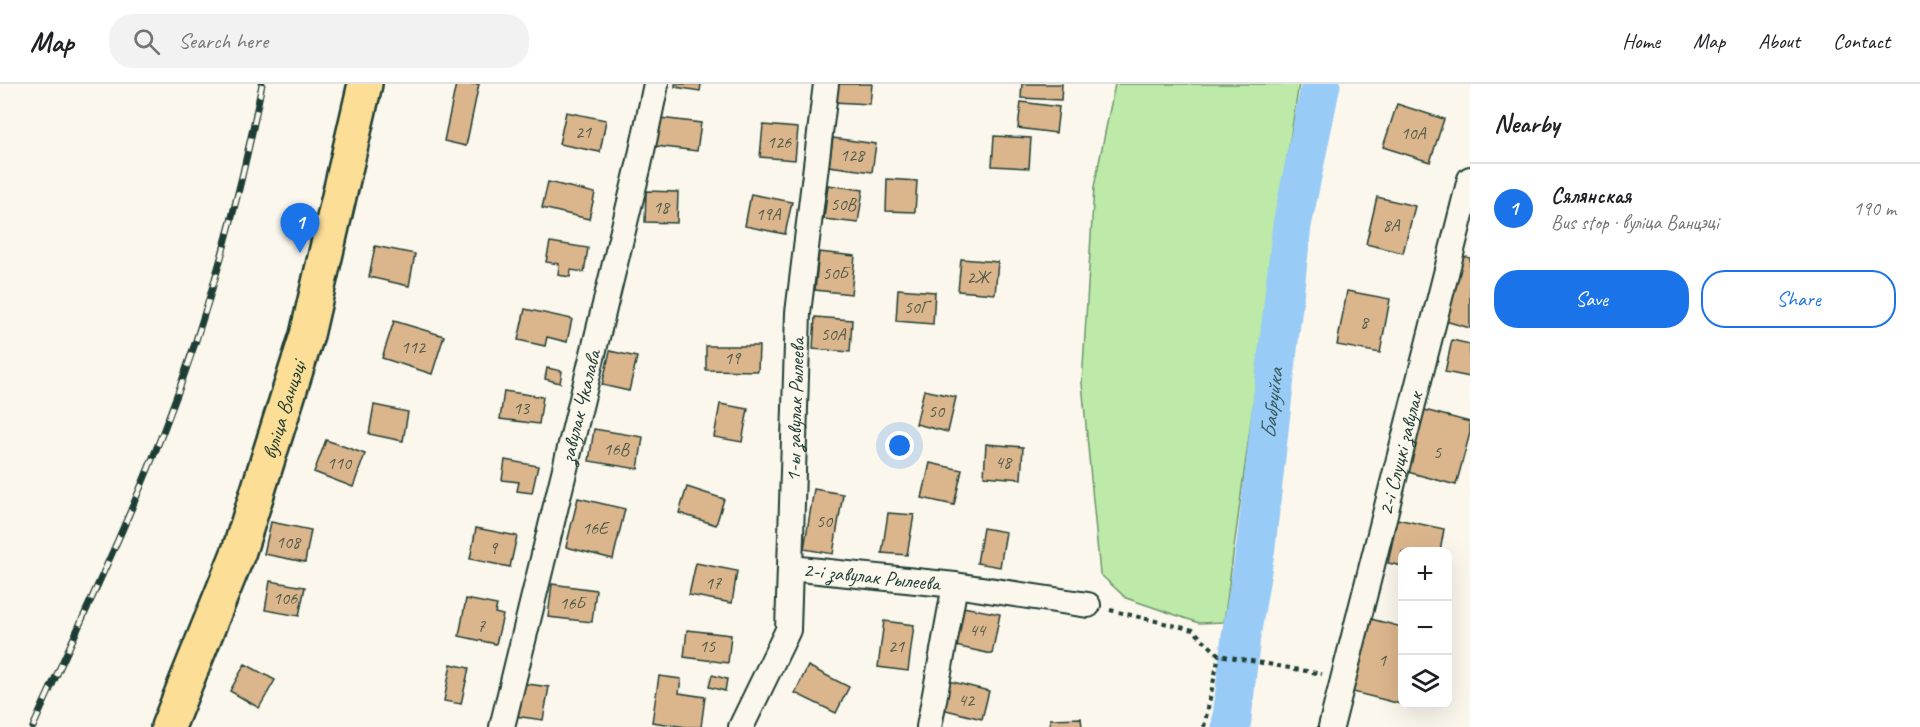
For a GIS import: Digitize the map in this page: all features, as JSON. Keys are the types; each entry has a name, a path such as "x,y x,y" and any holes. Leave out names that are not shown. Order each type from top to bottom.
{"main road":[{"name":"вуліца Ванцэці","path":"168,727 239,551 307,334 365,84"}],"street":[{"name":"завулак Чкалава","path":"502,727 636,177 656,84"},
{"name":"1-ы завулак Рылеева","path":"741,727 788,630 798,313 826,84"},
{"name":"2-і Слуцкі завулак","path":"1331,727 1470,179"},
{"name":"2-і завулак Рылеева","path":"790,568 955,585 1088,605"},
{"name":"2-і завулак Рылеева","path":"929,727 955,585"}],"path":[{"path":"1088,605 1193,630 1219,655 1344,678"},
{"path":"1204,727 1219,655"}],"green space":[{"path":"1115,84 1299,84 1283,183 1224,622 1199,623 1126,598 1100,574 1082,383 1094,187"}],"building":[{"path":"456,84 479,84 466,146 444,141"},
{"path":"675,84 701,84 700,91 675,87"},
{"path":"834,84 872,84 870,104 833,102"},
{"path":"1022,84 1062,84 1061,100 1021,98"},
{"path":"1021,102 1059,107 1056,133 1018,128"},
{"path":"1397,104 1444,119 1430,162 1383,147"},
{"path":"566,112 606,120 600,152 559,144"},
{"path":"660,118 701,123 697,151 656,146"},
{"path":"763,125 798,128 795,160 760,157"},
{"path":"994,136 1031,138 1029,168 992,166"},
{"path":"833,138 876,144 872,172 829,166"},
{"path":"887,179 917,181 915,212 886,211"},
{"path":"548,182 595,193 589,219 542,208"},
{"path":"828,185 863,190 858,223 824,219"},
{"path":"646,191 678,192 677,223 645,222"},
{"path":"751,194 792,202 785,234 745,226"},
{"path":"1377,197 1415,206 1403,253 1366,244"},
{"path":"550,242 588,248 584,272 571,270 570,277 558,275 559,264 546,262"},
{"path":"375,246 415,254 409,286 369,277"},
{"path":"819,252 855,256 851,294 815,290"},
{"path":"1463,256 1470,258 1470,328 1445,321"},
{"path":"961,259 998,262 995,294 958,291"},
{"path":"898,289 935,292 933,324 896,321"},
{"path":"1347,291 1390,299 1380,353 1337,345"},
{"path":"525,309 572,319 567,342 547,337 545,346 518,340"},
{"path":"815,317 852,320 850,352 813,349"},
{"path":"394,321 444,336 432,374 382,358"},
{"path":"1452,340 1470,344 1470,377 1445,372"},
{"path":"706,346 759,346 758,371 706,370"},
{"path":"610,351 637,357 629,391 602,385"},
{"path":"547,368 562,371 560,383 545,379"},
{"path":"924,390 956,397 948,432 916,424"},
{"path":"504,391 543,397 539,424 500,419"},
{"path":"720,404 748,409 742,442 714,437"},
{"path":"374,405 408,412 403,441 369,434"},
{"path":"1421,409 1470,422 1470,433 1456,485 1404,471"},
{"path":"594,429 643,437 638,469 589,461"},
{"path":"326,440 365,454 353,487 314,472"},
{"path":"986,444 1023,447 1021,479 984,476"},
{"path":"505,460 538,466 532,493 517,491 519,482 502,480"},
{"path":"930,463 962,470 954,505 922,498"},
{"path":"687,487 724,499 716,525 679,513"},
{"path":"814,489 843,494 833,554 804,549"},
{"path":"578,498 625,509 613,559 566,547"},
{"path":"888,513 914,515 907,555 882,553"},
{"path":"1397,519 1444,529 1441,547 1398,547 1398,565 1388,563"},
{"path":"271,522 311,530 305,562 264,554"},
{"path":"476,528 517,536 510,567 470,559"},
{"path":"983,528 1006,532 1000,567 977,563"},
{"path":"696,563 737,571 732,603 689,595"},
{"path":"270,581 305,587 299,616 265,610"},
{"path":"552,584 596,590 592,622 548,617"},
{"path":"466,599 497,605 495,613 503,615 496,644 459,636"},
{"path":"963,607 1000,614 992,654 955,646"},
{"path":"1371,619 1398,626 1398,703 1353,692"},
{"path":"884,621 914,625 908,671 878,667"},
{"path":"687,630 731,635 728,663 684,657"},
{"path":"245,664 275,680 259,708 230,691"},
{"path":"451,664 469,668 461,704 444,701"},
{"path":"808,666 849,687 836,713 795,693"},
{"path":"712,675 727,679 725,691 709,687"},
{"path":"659,676 681,679 679,693 705,697 701,727 652,722"},
{"path":"949,681 989,691 982,719 942,709"},
{"path":"520,683 549,687 543,720 515,716"},
{"path":"1081,718 1082,727 1050,727 1050,719"}],"waterway":[{"name":"Бабруйка","path":"1231,727 1241,636 1256,546 1292,225 1321,84"}],"railway":[{"path":"33,727 100,580 179,390 208,304 232,216 262,84"}],"place":[{"name":"Сялянская","path":"300,253"}]}
